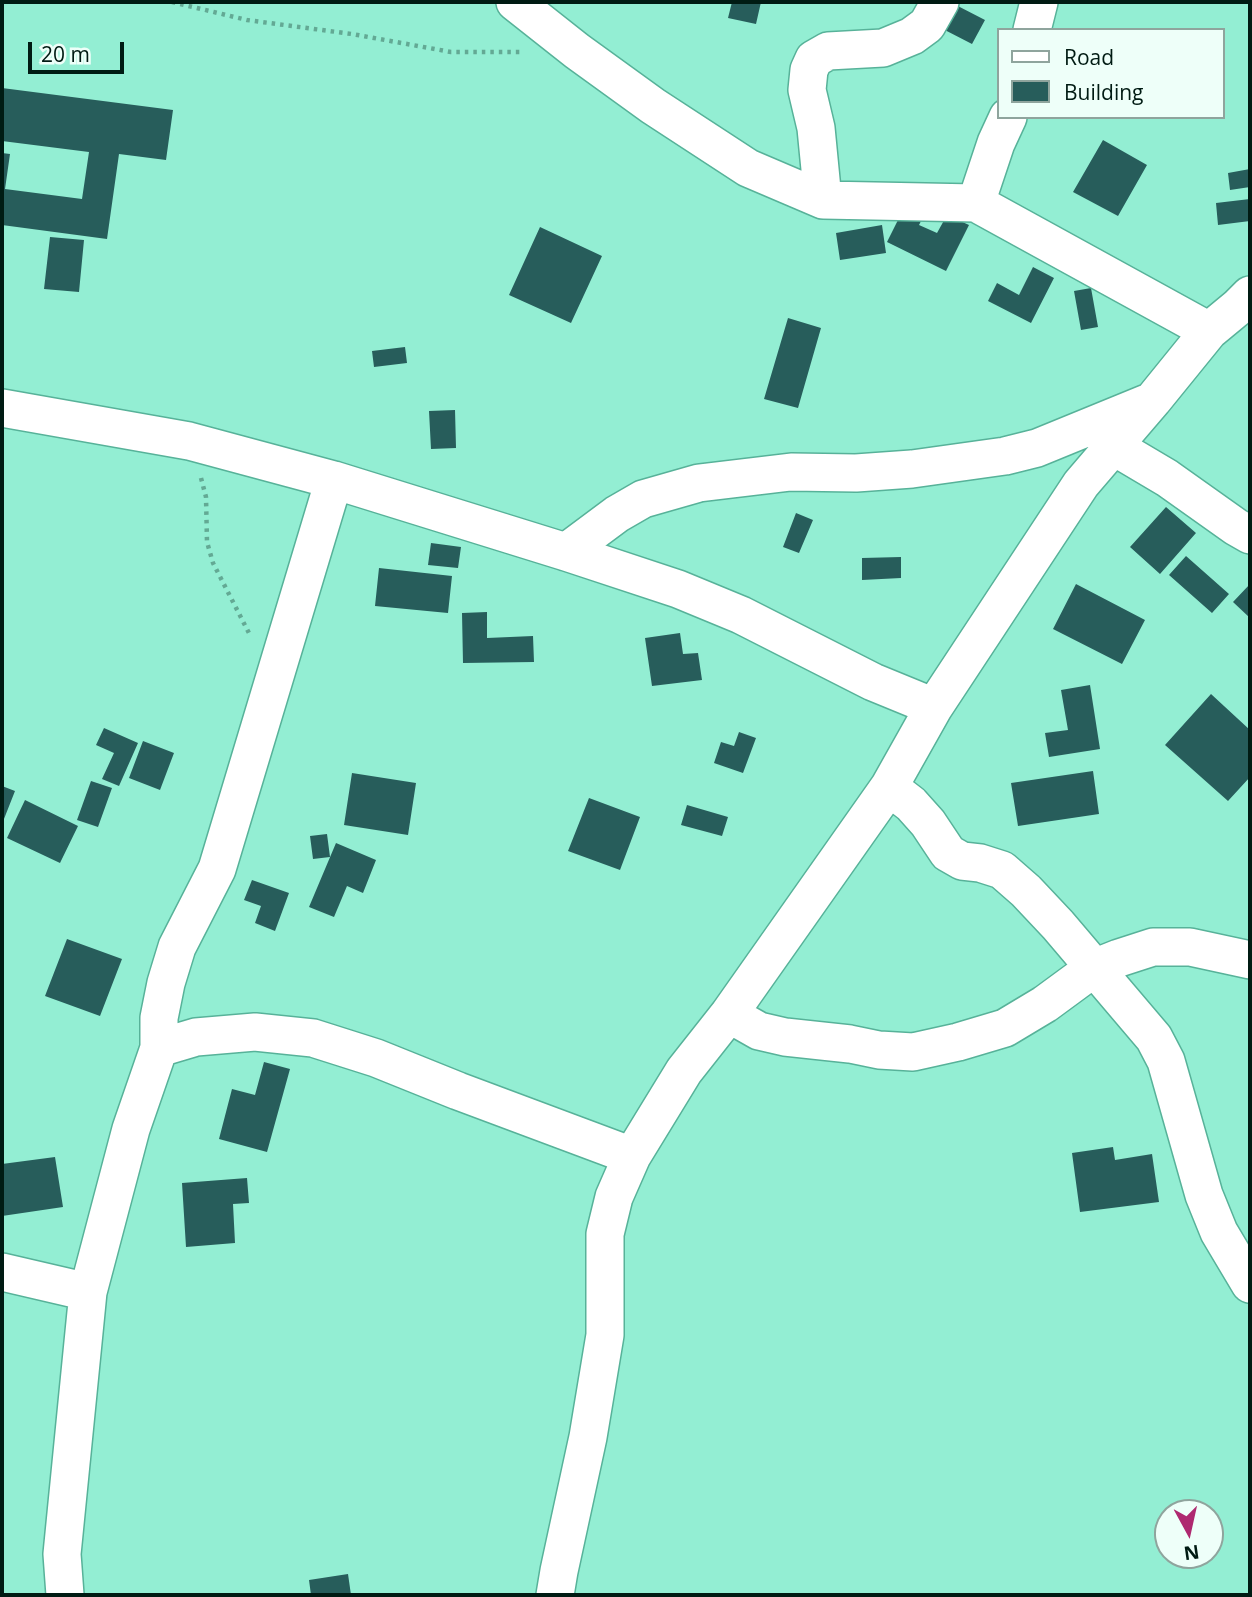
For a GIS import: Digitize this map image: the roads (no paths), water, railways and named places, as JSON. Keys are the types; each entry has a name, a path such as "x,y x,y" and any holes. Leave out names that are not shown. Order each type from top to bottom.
{"street":[{"path":"515,2 653,106 748,168 823,200 976,202 1209,331"},
{"path":"823,200 816,128 807,90 809,70 814,59 828,51 883,48 912,36 927,25 940,2"},
{"path":"1032,28 1039,2"},
{"path":"976,202 1007,119"},
{"path":"555,1595 588,1437 605,1335 605,1234 614,1198 632,1156 684,1070 729,1014 889,787 934,707 1081,484 1209,331 1246,303"},
{"path":"566,552 617,514 643,499 699,483 791,472 856,473 912,469 1005,456 1037,448 1153,400"},
{"path":"2,408 189,440 334,480 566,552 678,589 741,615 873,682 934,707"},
{"path":"1114,446 1167,478 1250,535"},
{"path":"65,1595 62,1554 88,1292 131,1129 159,1048 159,1018 166,983 177,947 217,869 334,480"},
{"path":"889,787 928,822 948,853 962,861 1002,870 1026,891 1154,1038 1166,1061 1203,1195 1219,1232 1250,1284"},
{"path":"729,1014 759,1031 785,1037 913,1052 1005,1028 1094,968 1153,947 1190,947 1250,960"},
{"path":"159,1048 196,1037 255,1032 313,1038 376,1058 632,1156"},
{"path":"2,1272 88,1292"}]}
